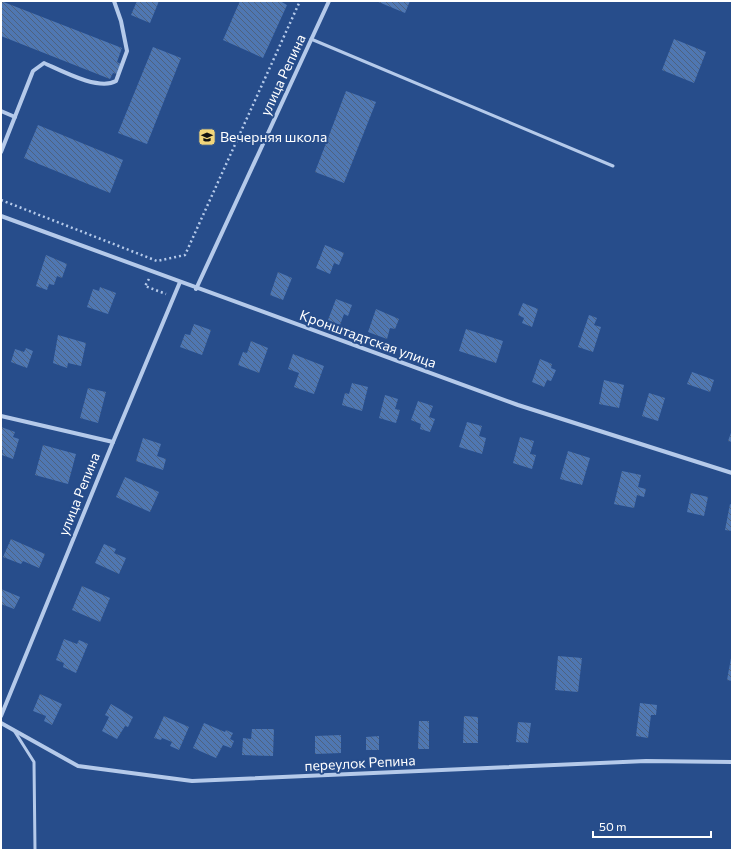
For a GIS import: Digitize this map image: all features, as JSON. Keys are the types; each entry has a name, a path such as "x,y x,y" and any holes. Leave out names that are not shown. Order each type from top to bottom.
{"street":[{"path":"1,152 33,71 44,63 72,76 100,84 109,85 116,81 127,51 122,21 114,1"},
{"name":"улица Репина","path":"196,289 329,1"},
{"path":"1,111 15,116"},
{"name":"Кронштадтская улица","path":"1,216 196,289 518,405 732,473"},
{"name":"улица Репина","path":"1,716 180,282"},
{"path":"1,416 113,442"},
{"name":"переулок Репина","path":"1,723 78,766 192,781 646,761 732,762"}],"lane":[{"path":"311,39 613,166"},
{"path":"14,730 34,762 35,850"}],"path":[{"path":"1,200 157,261 185,255 300,1"}],"building":[{"path":"1,1 122,48 117,62 121,64 117,74 113,73 110,79 1,36"},
{"path":"137,1 159,1 150,23 131,15"},
{"path":"240,1 280,1 287,5 263,58 223,40"},
{"path":"376,1 410,1 405,13"},
{"path":"674,39 706,52 694,83 662,70"},
{"path":"153,47 181,58 147,144 118,133"},
{"path":"346,91 376,102 344,183 315,172"},
{"path":"38,125 123,160 110,193 24,158"},
{"path":"325,245 344,253 339,265 334,263 330,274 316,268"},
{"path":"46,255 67,264 62,278 57,276 54,285 49,284 47,290 36,286"},
{"path":"278,272 292,278 283,300 270,295"},
{"path":"100,287 116,293 108,314 87,307 93,289 99,291"},
{"path":"336,299 352,305 348,316 344,314 340,325 328,320"},
{"path":"523,303 538,309 532,327 522,323 524,318 518,315"},
{"path":"376,309 399,319 395,329 390,328 387,339 368,332"},
{"path":"589,315 597,318 594,325 601,327 593,352 578,347"},
{"path":"194,324 211,330 202,355 180,347 185,334 190,335"},
{"path":"466,329 503,341 496,363 459,351"},
{"path":"58,335 86,343 81,366 68,363 67,368 53,363"},
{"path":"251,341 268,348 259,373 238,365 243,352 247,353"},
{"path":"26,348 33,351 27,368 11,362 15,349 24,352"},
{"path":"293,354 324,366 314,394 294,387 299,373 288,369"},
{"path":"540,359 552,364 551,368 556,370 551,381 547,380 544,387 532,382"},
{"path":"692,372 714,380 710,392 687,384"},
{"path":"604,380 624,385 619,408 599,404"},
{"path":"352,383 368,387 362,411 342,405 345,393 349,394"},
{"path":"88,388 106,392 98,423 80,418"},
{"path":"649,393 665,398 658,421 642,416"},
{"path":"385,395 398,399 395,409 400,410 396,423 379,418"},
{"path":"418,401 433,406 429,417 435,419 430,432 420,429 421,424 411,420"},
{"path":"467,422 482,426 479,436 486,438 482,454 459,447"},
{"path":"1,427 15,432 13,437 19,439 13,459 2,455"},
{"path":"732,430 732,442 728,441"},
{"path":"520,437 534,441 530,454 536,455 532,469 513,463"},
{"path":"143,438 161,444 157,456 166,459 163,470 136,461"},
{"path":"43,445 76,454 68,484 35,475"},
{"path":"568,451 590,458 582,485 560,479"},
{"path":"622,471 641,475 638,487 646,489 644,497 637,495 634,508 614,504"},
{"path":"125,477 159,492 150,512 116,497"},
{"path":"691,493 708,497 704,516 687,512"},
{"path":"730,504 732,505 732,531 725,530"},
{"path":"11,539 45,554 39,568 23,561 21,564 3,557"},
{"path":"104,544 116,549 114,553 126,558 119,574 95,563"},
{"path":"82,586 110,598 100,622 72,610"},
{"path":"1,589 20,597 14,609 1,604"},
{"path":"64,639 77,644 79,640 88,644 76,673 63,667 64,663 56,660"},
{"path":"558,656 582,658 578,692 555,690"},
{"path":"732,658 732,681 727,680"},
{"path":"40,694 62,704 52,725 44,721 46,716 33,711"},
{"path":"640,703 657,705 656,715 651,715 648,738 636,736"},
{"path":"111,704 133,717 128,727 125,726 117,739 102,731 109,717 105,715"},
{"path":"164,716 189,727 179,750 170,746 172,742 162,738 161,740 154,738"},
{"path":"464,716 478,717 478,743 463,743"},
{"path":"419,721 429,721 429,749 418,749"},
{"path":"518,722 531,723 528,743 516,742"},
{"path":"204,723 225,732 226,730 233,733 230,739 234,741 231,748 223,745 216,758 193,748"},
{"path":"252,729 274,729 273,756 242,755 243,738 251,739"},
{"path":"341,735 341,753 315,754 315,736"},
{"path":"379,736 379,750 366,750 366,737"}],"place":[{"name":"Вечерняя школа","path":"207,137"}]}
